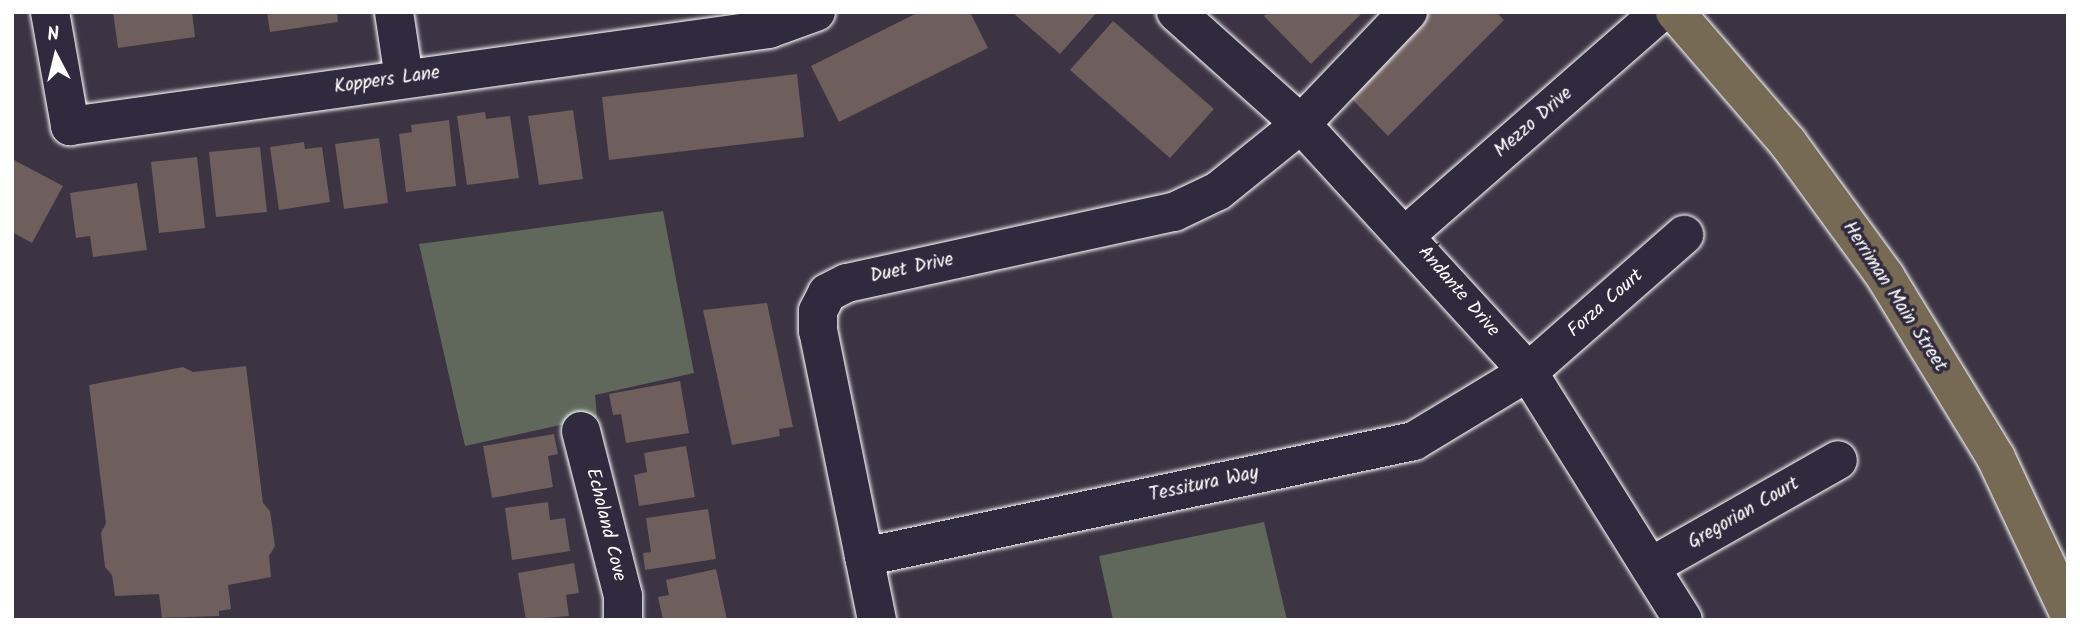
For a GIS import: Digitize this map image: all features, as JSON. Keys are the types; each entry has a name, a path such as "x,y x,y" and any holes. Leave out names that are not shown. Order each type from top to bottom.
{"main road":[{"name":"Herriman Main Street","path":"1675,12 1788,143 1885,276 1996,458 2068,611"}],"street":[{"name":"Koppers Lane","path":"50,12 70,125 769,29 816,12"},
{"path":"394,12 404,78"},
{"name":"Andante Drive","path":"1176,12 1301,124 1407,234 1528,372 1683,620"},
{"path":"1301,124 1408,12"},
{"name":"Mezzo Drive","path":"1407,234 1661,12"},
{"name":"Duet Drive","path":"877,620 818,331 818,311 827,293 847,283 1174,212 1218,191 1301,124"},
{"name":"Forza Court","path":"1528,372 1684,235"},
{"name":"Tessitura Way","path":"864,557 1414,441 1528,372"},
{"name":"Echoland Cove","path":"581,431 623,596 623,620"},
{"name":"Gregorian Court","path":"1650,567 1838,460"}],"shaded area":[{"path":"663,211 694,373 595,395 597,417 465,446 419,244"},
{"path":"1264,522 1287,620 1113,620 1099,556"}],"building":[{"path":"113,12 192,12 195,37 118,48"},
{"path":"267,12 337,12 338,22 270,32"},
{"path":"919,12 970,12 988,48 839,122 811,66"},
{"path":"1012,12 1097,12 1060,54"},
{"path":"1268,12 1363,12 1311,64 1264,16"},
{"path":"1426,12 1496,12 1504,20 1388,136 1345,92"},
{"path":"1113,21 1214,109 1170,158 1070,70"},
{"path":"797,74 804,137 609,160 602,97"},
{"path":"573,110 583,179 539,185 528,116"},
{"path":"485,112 486,119 510,116 519,178 467,185 457,116"},
{"path":"449,120 456,186 406,192 399,134 412,132 411,125"},
{"path":"379,138 388,203 344,209 335,144"},
{"path":"304,142 305,149 322,147 330,202 279,210 270,147"},
{"path":"260,147 267,212 216,217 209,152"},
{"path":"197,157 205,228 159,233 151,162"},
{"path":"12,159 63,186 32,243 12,232"},
{"path":"137,183 147,250 93,257 90,236 76,238 70,193"},
{"path":"767,303 793,427 779,429 780,436 732,445 703,310"},
{"path":"246,366 263,503 270,511 275,546 269,556 271,577 228,585 231,609 219,611 219,616 162,618 159,594 115,596 112,575 105,567 101,533 106,523 89,385 183,367 193,372"},
{"path":"680,381 689,433 626,443 621,414 613,415 609,394"},
{"path":"554,434 558,454 548,456 553,487 492,498 483,446"},
{"path":"686,446 695,497 639,506 634,475 647,472 644,453"},
{"path":"548,502 550,520 565,518 570,551 512,560 505,508"},
{"path":"708,509 716,559 645,570 643,553 651,552 646,518"},
{"path":"574,563 579,593 566,595 569,616 526,620 518,573"},
{"path":"716,569 727,620 663,620 658,597 669,595 666,580"}]}
